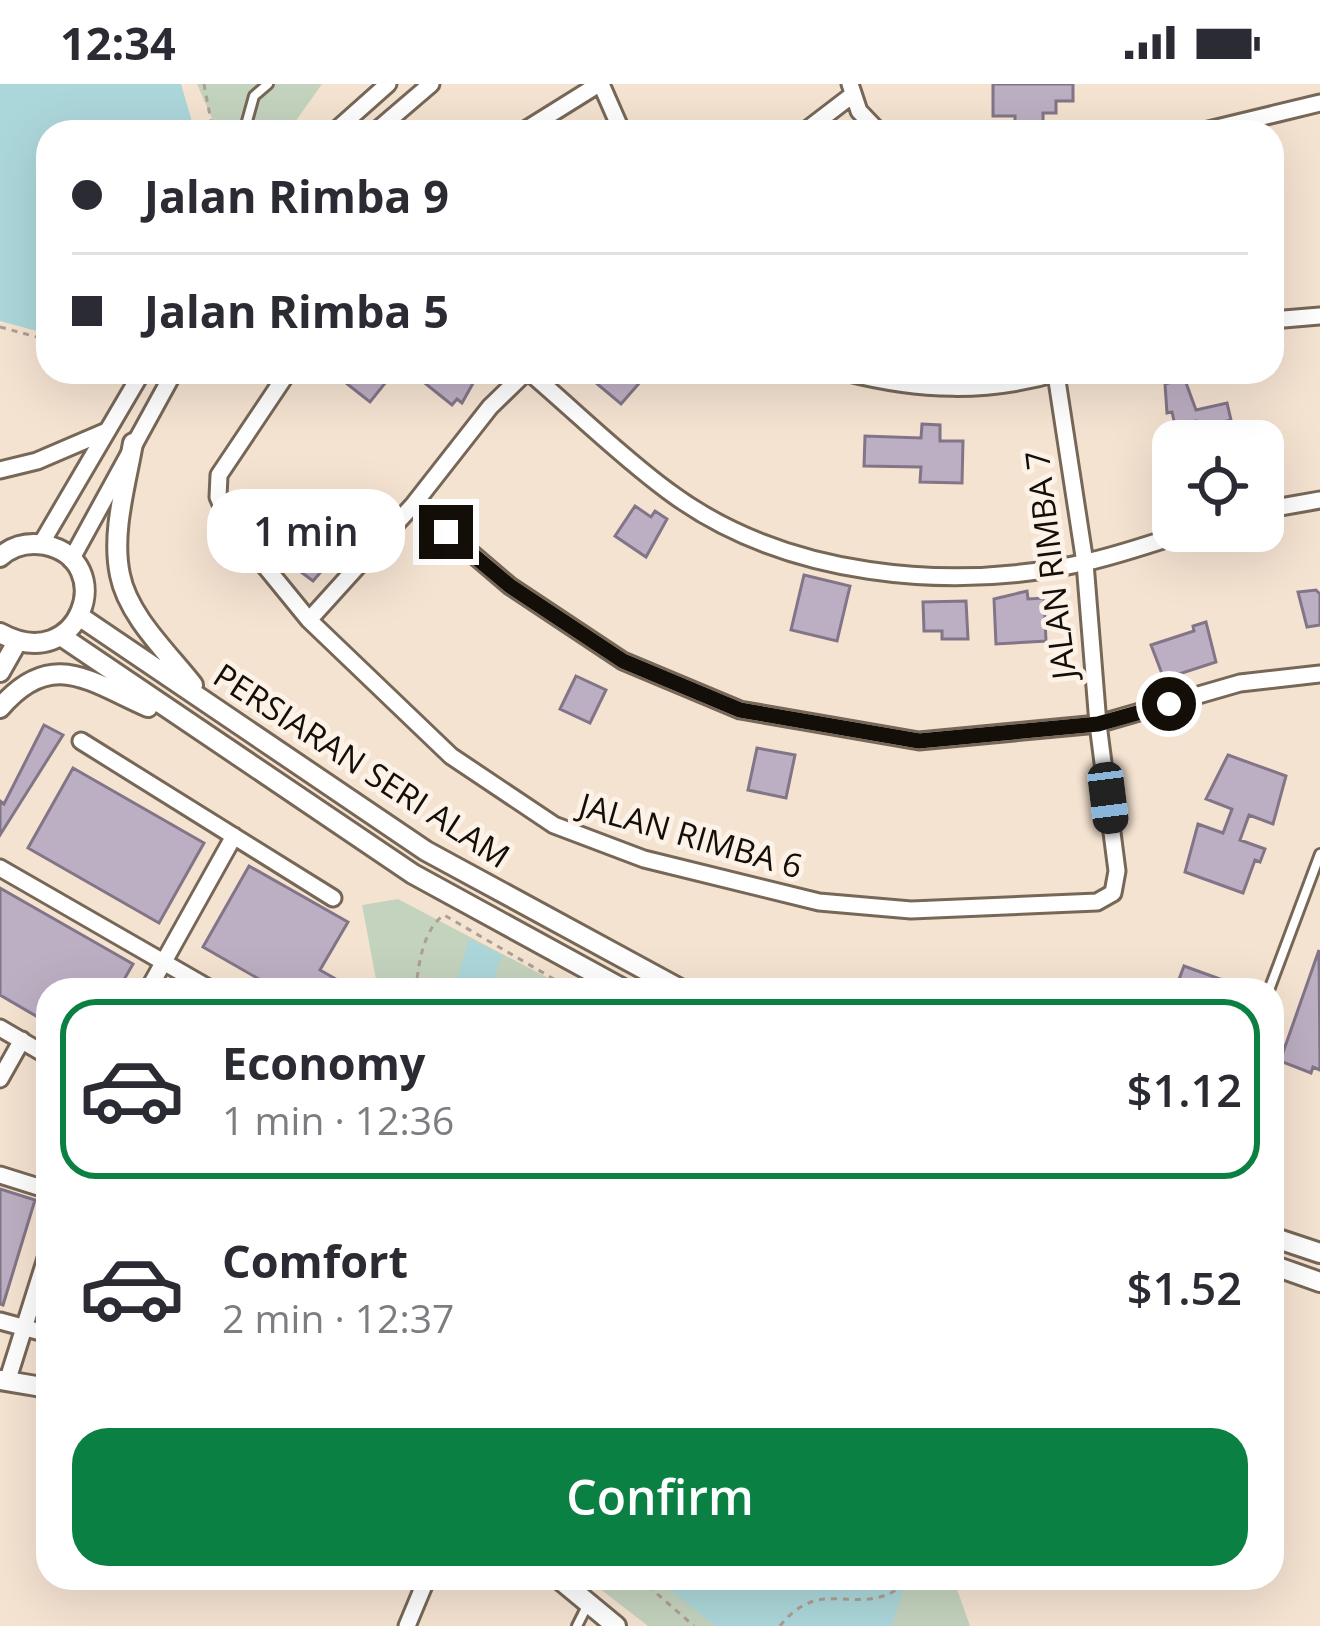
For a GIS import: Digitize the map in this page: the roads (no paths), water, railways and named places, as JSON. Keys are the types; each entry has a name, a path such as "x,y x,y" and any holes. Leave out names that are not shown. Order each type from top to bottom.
{"street":[{"path":"348,120 388,84"},
{"path":"390,120 431,84"},
{"path":"542,120 600,84 616,120"},
{"path":"818,120 850,90 871,120"},
{"path":"1250,120 1320,103"},
{"path":"1284,319 1320,316"},
{"path":"41,544 135,384"},
{"path":"71,560 166,384"},
{"name":"JALAN RIMBA 6","path":"280,384 219,475 218,497 229,522 310,620 451,756 554,825 644,859 818,902 911,910 1096,902 1113,893"},
{"path":"310,620 414,504 490,407 515,384"},
{"path":"542,384 669,492 732,531 807,560 867,570 971,575 1085,563 1152,543"},
{"path":"913,384 942,389 1010,384"},
{"name":"JALAN RIMBA 7","path":"1060,384 1085,563 1098,724 1117,871 1113,893"},
{"path":"0,470 38,461 107,431"},
{"path":"133,443 118,530 120,576 138,615 203,698"},
{"path":"1284,506 1320,500"},
{"path":"414,504 510,586 623,661 740,710 919,741 1098,724 1240,683 1320,674"},
{"path":"0,672 8,637 43,644 62,636 79,616 85,585 71,560 41,544 2,551"},
{"name":"PERSIARAN SERI ALAM","path":"79,616 426,850 660,978"},
{"name":"PERSIARAN SERI ALAM","path":"62,636 413,874 603,978"},
{"path":"0,708 39,674 67,672 186,724"},
{"path":"81,741 333,898"},
{"path":"155,978 234,836"},
{"path":"0,868 191,978"},
{"path":"0,1028 36,1049"},
{"path":"0,1078 22,1040"},
{"path":"0,1175 36,1186"},
{"path":"1284,1241 1320,1253"},
{"path":"1284,1269 1320,1282"},
{"path":"36,1295 3,1381 36,1386"},
{"path":"0,1322 36,1332"},
{"path":"407,1626 422,1590"},
{"path":"570,1590 593,1613 616,1626"}],"lane":[{"path":"247,120 254,96 268,84"},
{"path":"1273,978 1319,853"},
{"path":"577,1626 593,1613"}],"water":[{"path":"0,84 181,84 192,120 36,120 36,331 0,321"},
{"path":"469,939 502,955 493,978 458,978"},
{"path":"671,1590 903,1590 892,1626 715,1626"}]}
